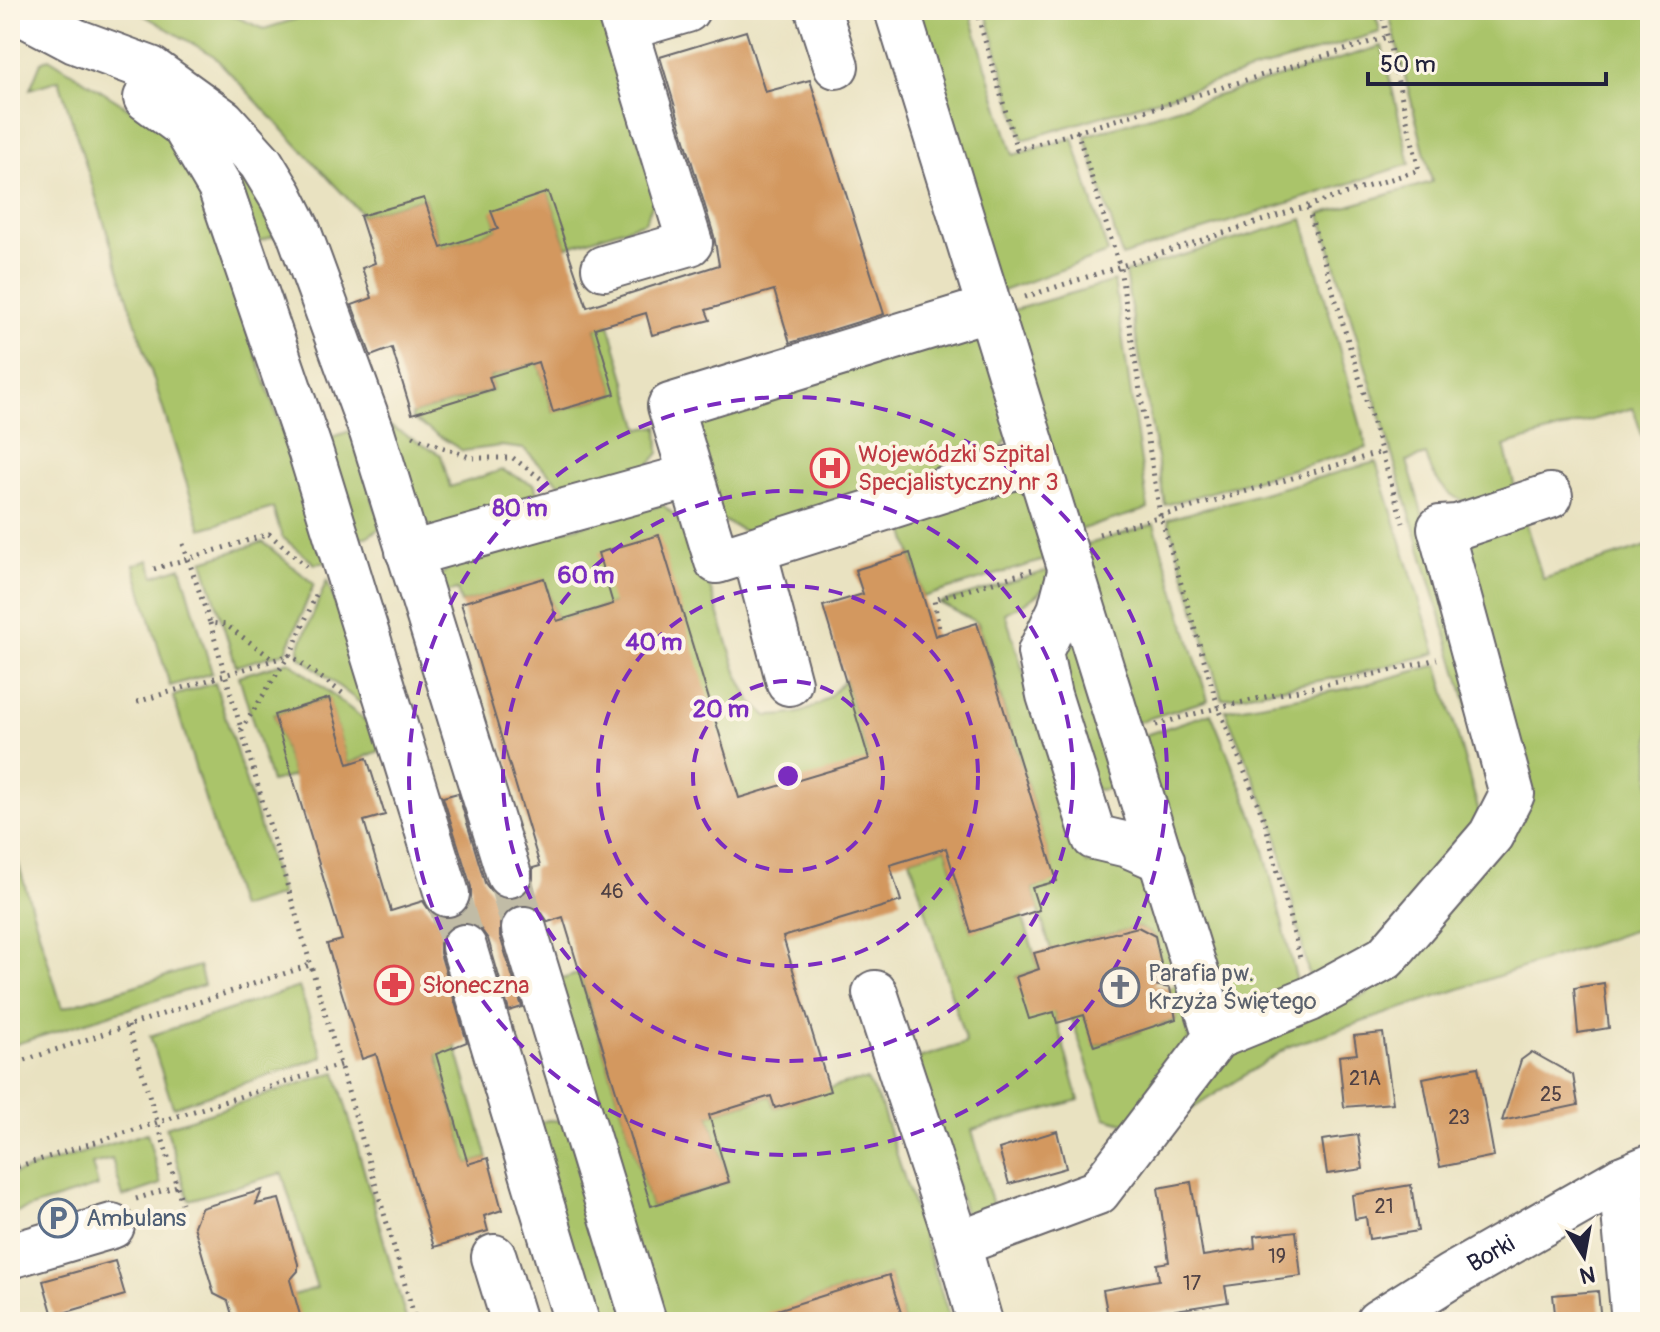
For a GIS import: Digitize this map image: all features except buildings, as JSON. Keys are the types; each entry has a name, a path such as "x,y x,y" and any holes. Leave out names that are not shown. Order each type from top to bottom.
{"street":[{"path":"16,10 75,41 151,69 223,121 261,163 298,230 372,432 509,875"},
{"path":"604,268 690,243 622,19 687,10"},
{"path":"818,10 836,66"},
{"path":"897,10 1216,1037"},
{"path":"75,41 184,126 220,187 310,450 413,793 447,894"},
{"path":"990,308 670,406 717,561 1037,460"},
{"path":"408,551 421,551 691,476"},
{"path":"958,1244 1098,1192 1216,1037 1310,999 1385,958 1491,835 1512,794 1440,528 1457,527 1550,496"},
{"path":"754,550 789,683"},
{"path":"1067,557 1060,610 1040,652 1054,709 1094,837 1128,845 1162,860"},
{"path":"413,793 477,774"},
{"path":"524,929 644,1322"},
{"path":"464,947 577,1322"},
{"path":"875,993 958,1244 980,1322"},
{"path":"1634,1322 1636,1173"},
{"name":"Borki","path":"1378,1322 1451,1276 1636,1173"},
{"path":"10,1256 112,1226"},
{"path":"494,1257 514,1322"}],"path":[{"path":"976,10 1017,150 1387,37"},
{"path":"990,308 1419,170 1381,10"},
{"path":"1077,131 1120,268 1160,514 1218,706 1265,822 1310,999"},
{"path":"409,434 472,458 513,458 539,474 562,511"},
{"path":"940,635 934,600 1067,557 1160,514 1382,452"},
{"path":"154,569 269,534 317,575"},
{"path":"183,544 210,623 416,1322"},
{"path":"210,623 226,625 274,659"},
{"path":"137,702 290,655 241,730"},
{"path":"1123,735 1218,706 1362,679 1442,657"},
{"path":"10,1065 310,965"},
{"path":"128,1026 182,1203"},
{"path":"10,1169 340,1065"}],"green space":[{"path":"135,10 220,10 264,29 325,10 602,10 655,198 645,222 567,247 548,193 492,212 498,229 441,248 424,198 360,216 360,212 214,56"},
{"path":"909,10 969,10 1013,155 1073,138 1108,253 994,294"},
{"path":"985,10 1375,10 1380,32 1023,140"},
{"path":"1388,10 1650,10 1650,459 1633,408 1504,446 1516,491 1488,502 1469,502 1452,495 1438,481 1426,455 1407,461 1499,778 1489,778 1320,214 1432,182"},
{"path":"1382,46 1410,164 1122,256 1085,136"},
{"path":"49,58 169,134 187,157 328,562 315,564 282,537 273,508 201,529 59,80 30,89 41,62"},
{"path":"223,135 282,233 255,243"},
{"path":"1303,219 1367,448 1165,505 1125,273"},
{"path":"1114,281 1148,509 1073,532 1000,314"},
{"path":"609,324 640,429 658,426 659,453 648,466 571,495 524,449 501,446 463,451 412,419 412,414 493,390 489,377 538,362 553,412 615,394 595,328"},
{"path":"963,328 981,336 1010,435 999,451 750,534 720,519 697,432 701,420 717,403"},
{"path":"390,426 441,455 450,487 502,470 535,485 539,504 436,528 416,521"},
{"path":"350,431 382,527 366,537 355,537 320,441"},
{"path":"1376,462 1436,653 1360,673 1222,699 1168,519"},
{"path":"1013,488 1028,497 1054,557 923,597 901,517"},
{"path":"663,505 692,531 739,678 751,702 767,716 791,715 829,697 845,679 874,775 739,798 613,604 557,621 544,579 461,603 457,590 433,596 437,579 461,556"},
{"path":"1522,512 1543,579 1650,545 1650,925 1290,1046 1181,1116 1230,1055 1252,1038 1367,994 1372,981 1521,815 1461,560 1475,534"},
{"path":"1154,524 1208,700 1131,724 1076,548"},
{"path":"263,542 314,584 286,652 236,666 203,561"},
{"path":"149,560 154,576 181,567 212,673 170,686 134,565"},
{"path":"1050,570 1049,578 1040,592 1005,613 1079,850 1087,864 1111,855 1154,876 1183,963 1160,969 1155,936 1138,927 1071,944 1055,963 1032,888 1056,880 978,623 940,603"},
{"path":"327,580 375,714 300,657 299,648"},
{"path":"1079,633 1122,779 1114,788 1098,790 1086,781 1060,642"},
{"path":"289,661 380,732 384,749 348,764 328,698 274,715 293,776 271,782 239,676"},
{"path":"1438,665 1484,830 1364,972 1313,993 1275,827 1225,710 1351,688"},
{"path":"215,683 281,895 239,908 173,696"},
{"path":"1211,713 1259,830 1301,998 1253,1006 1215,997 1136,738"},
{"path":"10,836 62,1008 199,966 204,985 10,1046"},
{"path":"946,848 971,931 1016,917 1009,894 1015,892 1039,969 1016,977 1054,1012 1079,1100 972,1130 995,1213 970,1228 916,1059 966,1043 910,859"},
{"path":"580,973 651,1206 729,1182 709,1115 771,1096 775,1108 833,1087 867,1080 881,1106 951,1322 904,1322 889,1275 798,1304 803,1322 657,1322 551,983"},
{"path":"1184,982 1191,1024 1188,1043 1180,1060 1131,1125 1105,1118 1068,1007 1080,1003 1095,1046 1140,1032 1142,1022 1152,1020 1160,1025 1176,1019 1170,988"},
{"path":"299,987 323,1057 173,1107 150,1036"},
{"path":"456,1046 488,1158 468,1164 436,1052"},
{"path":"336,1072 407,1322 301,1322 293,1295 317,1288 282,1173 189,1200 166,1127"},
{"path":"548,1120 566,1121 629,1322 592,1322 533,1125"},
{"path":"147,1133 161,1184 123,1197 112,1159 92,1164 98,1186 10,1214 10,1175"}],"tunnel":[{"path":"509,875 524,929"},
{"path":"447,894 464,947"}],"place":[{"name":"Wojewódzki Szpital Specjalistyczny nr 3","path":"830,468"},
{"name":"Słoneczna","path":"394,985"},
{"name":"Parafia pw. Krzyża Świętego","path":"1120,987"},
{"name":"Ambulans","path":"58,1218"}]}
